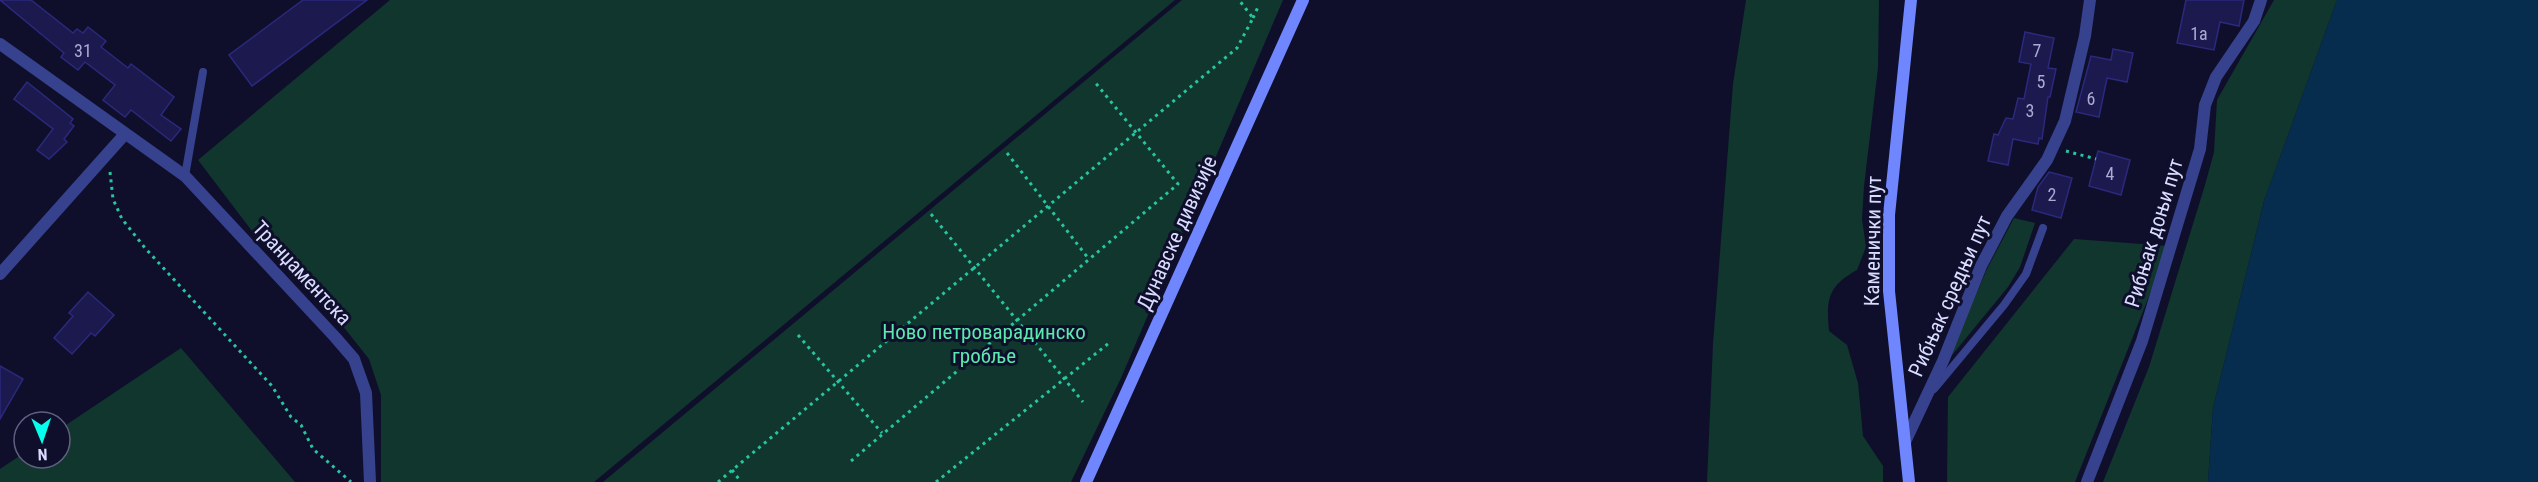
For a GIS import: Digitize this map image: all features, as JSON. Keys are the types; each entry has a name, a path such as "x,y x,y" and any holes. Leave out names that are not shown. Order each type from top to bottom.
{"street":[{"name":"Дунавске дивизије","path":"1086,482 1302,0"},
{"name":"Каменички пут","path":"1910,482 1889,291 1889,214 1911,0"},
{"name":"Рибњак средњи пут","path":"1905,442 1981,266 2007,216 2052,148 2065,121 2085,36 2090,0"},
{"name":"Рибњак доњи пут","path":"2087,482 2142,341 2200,149 2205,105 2216,77 2254,21 2261,0"},
{"name":"Транџаментска","path":"0,44 185,176 354,359 366,393 370,482"},
{"path":"0,274 125,134"}],"lane":[{"path":"185,176 203,72"},
{"path":"1925,400 2004,305 2026,274 2043,228"}],"path":[{"path":"1239,0 1253,18"},
{"path":"718,482 1237,48 1258,7"},
{"path":"851,461 1178,184 1094,81"},
{"path":"2052,148 2096,159"},
{"path":"1007,153 1089,259"},
{"path":"108,154 113,199 122,219 145,248 272,386 291,417 301,425 313,449 351,482"},
{"path":"930,214 1083,402"},
{"path":"798,335 882,433"},
{"path":"936,482 1109,343"},
{"path":"732,470 741,482"}],"green space":[{"path":"390,0 1175,0 594,482 381,482 381,395 369,359 346,330 252,231 198,160"},
{"name":"Ново петроварадинско гробље","path":"1182,0 1283,0 1121,378 1071,482 603,482"},
{"path":"1746,0 1879,0 1878,68 1862,219 1866,247 1857,270 1840,282 1831,294 1828,310 1829,331 1847,345 1858,383 1863,436 1883,466 1883,482 1707,482 1713,344 1733,84"},
{"path":"2274,0 2337,0 2264,201 2213,408 2208,482 2103,482 2149,367 2205,185 2214,152 2217,100"},
{"path":"2014,218 2035,223 2020,267 2008,287 1948,360 1987,269"},
{"path":"2074,239 2169,246 2075,482 1947,482 1948,397"},
{"path":"181,348 295,482 0,482 0,469 12,461 12,470 72,470 72,421"}],"water":[{"path":"2337,0 2538,0 2538,482 2208,482 2213,408 2264,201"}],"building":[{"path":"0,0 31,0 73,33 77,29 83,33 88,27 106,41 101,47 128,68 131,64 174,97 161,115 181,129 171,141 131,110 125,117 103,100 115,85 85,62 78,70 61,57 64,53"},
{"path":"303,0 367,0 252,86 229,55"},
{"path":"2186,0 2244,0 2239,26 2220,22 2214,50 2177,43"},
{"path":"2025,32 2054,38 2048,68 2056,69 2050,97 2048,97 2042,139 2039,138 2038,144 2013,139 2008,165 1988,161 1994,134 1998,135 2006,118 2013,119 2018,98 2024,99 2031,64 2019,62"},
{"path":"2113,49 2133,53 2127,82 2107,78 2099,117 2076,112 2091,56 2111,60"},
{"path":"27,82 73,119 70,123 74,126 64,139 67,142 49,159 37,150 53,129 14,99"},
{"path":"2098,151 2130,160 2121,195 2089,186"},
{"path":"2049,172 2072,178 2061,218 2032,210 2038,187"},
{"path":"88,292 114,315 95,336 91,333 72,354 54,338 73,316 69,313"},
{"path":"0,366 23,379 0,419"}]}
